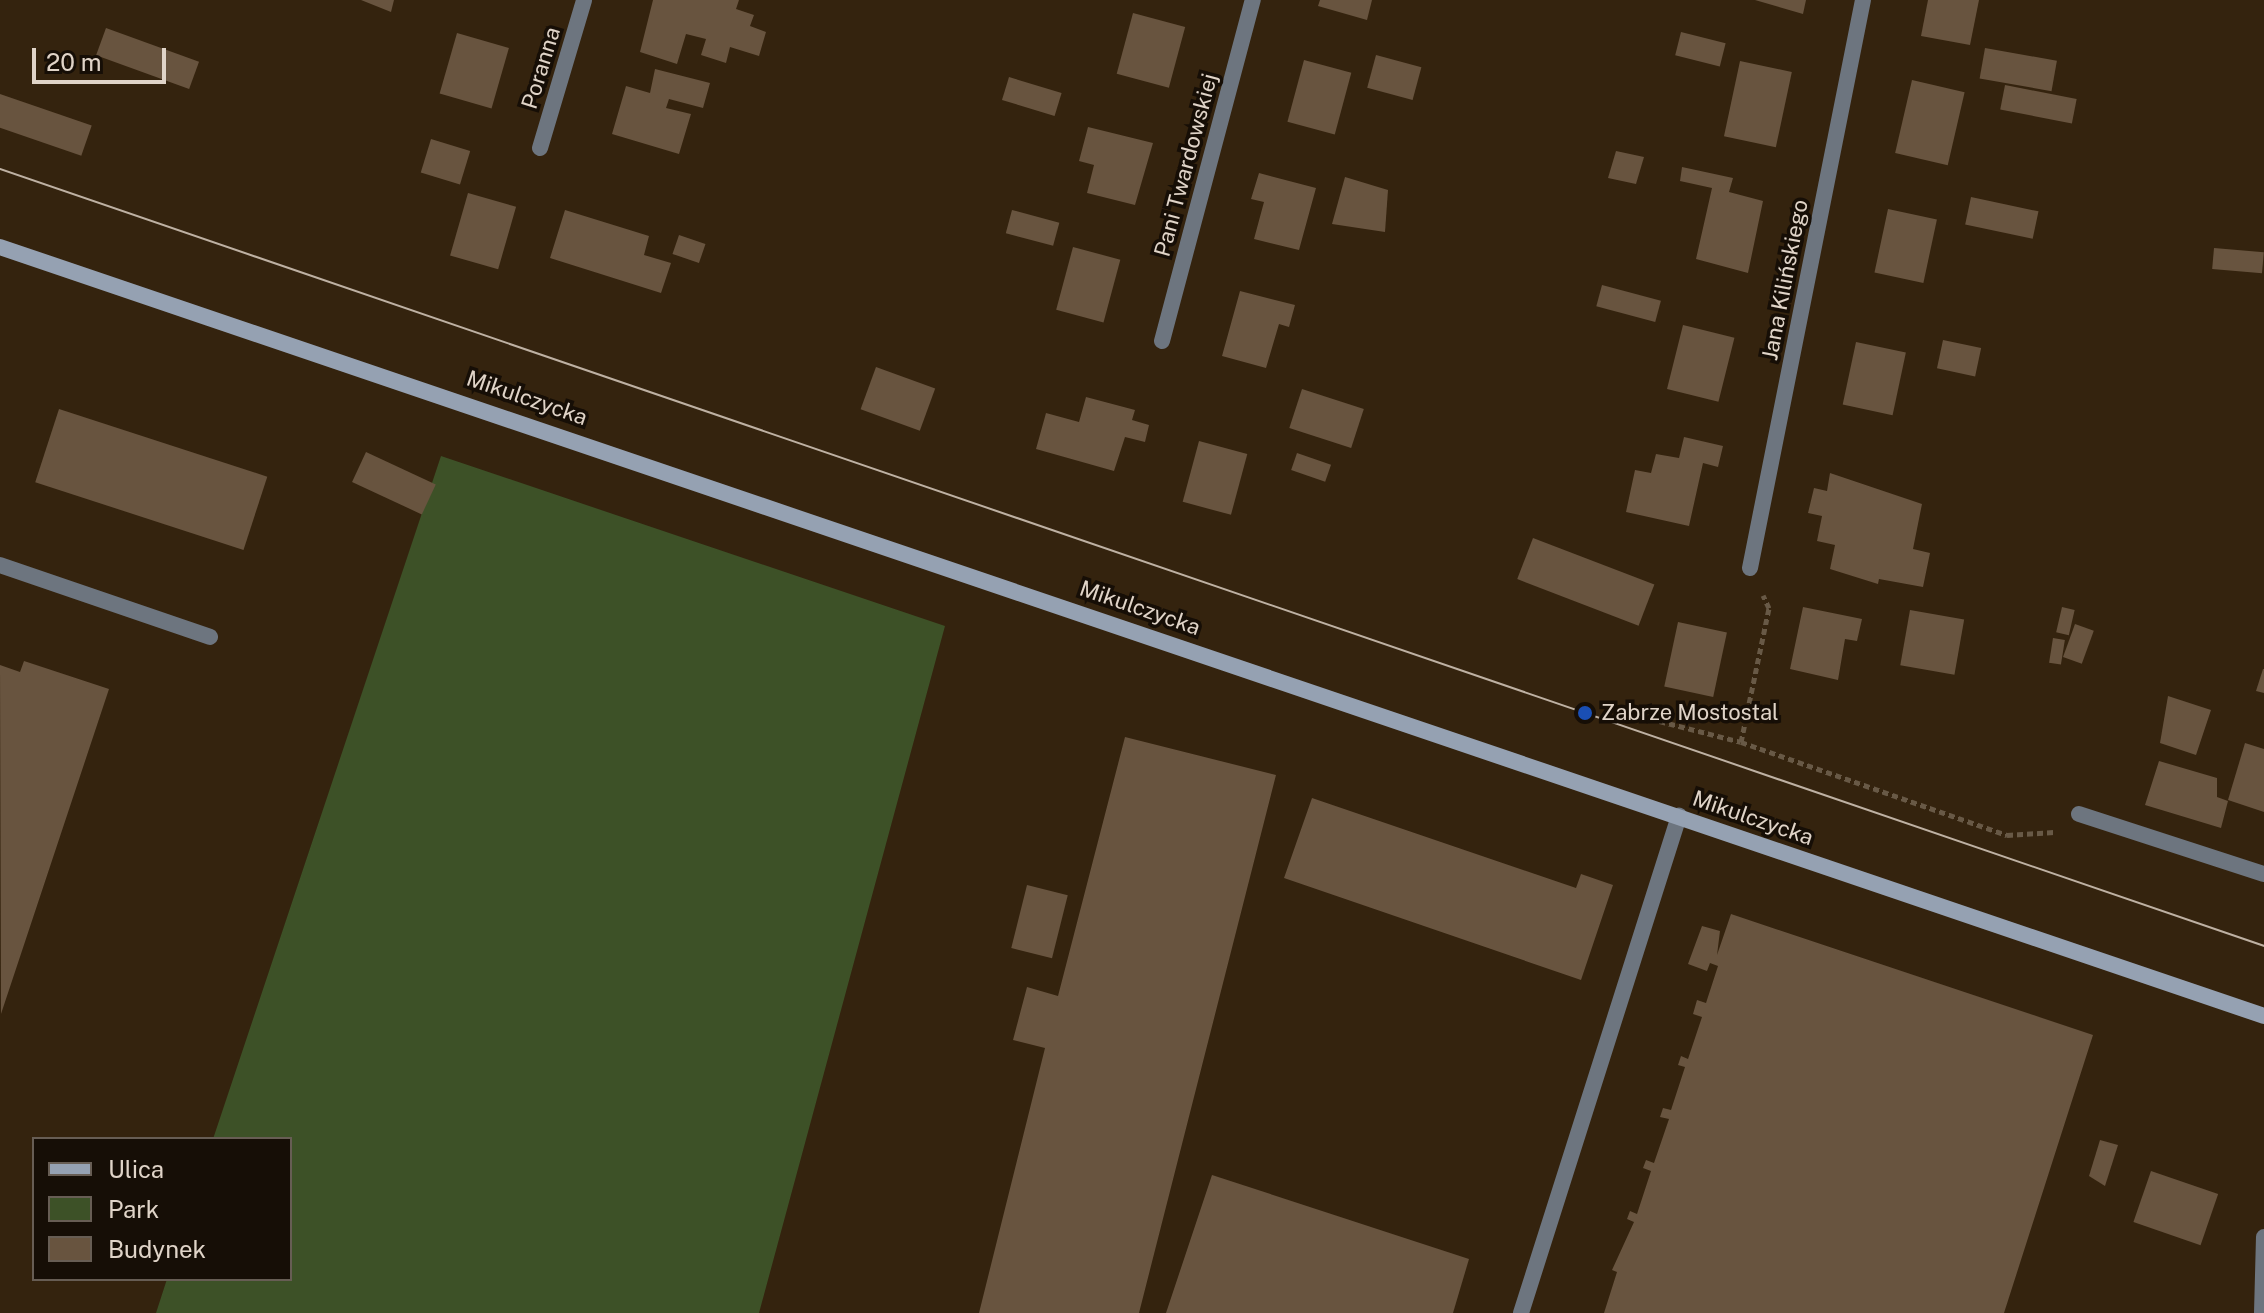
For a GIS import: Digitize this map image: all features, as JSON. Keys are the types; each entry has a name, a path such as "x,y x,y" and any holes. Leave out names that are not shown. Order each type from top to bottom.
{"main road":[{"name":"Mikulczycka","path":"0,247 2264,1016"}],"street":[{"name":"Poranna","path":"540,148 584,0"},
{"name":"Pani Twardowskiej","path":"1162,341 1253,0"},
{"name":"Jana Kilińskiego","path":"1750,568 1863,0"},
{"path":"0,565 210,637"},
{"path":"2079,814 2264,874"},
{"path":"1521,1313 1679,816"},
{"path":"2262,1313 2264,1237"}],"path":[{"path":"1741,742 1769,608 1750,568"},
{"path":"1640,716 1741,742 2007,835 2073,831 2079,814"}],"green space":[{"path":"441,456 945,626 759,1313 156,1313 166,1281 292,1281 292,1137 214,1137"}],"building":[{"path":"361,0 394,0 391,12"},
{"path":"653,0 739,0 736,9 754,15 750,26 766,32 759,56 730,47 726,63 701,55 706,39 686,34 677,64 640,52"},
{"path":"1320,0 1372,0 1367,20 1318,6"},
{"path":"1755,0 1806,0 1803,14"},
{"path":"1928,0 1979,0 1970,45 1921,36"},
{"path":"1133,13 1185,27 1169,88 1117,74"},
{"path":"106,28 199,62 189,89 96,55"},
{"path":"1681,32 1726,43 1720,66 1675,55"},
{"path":"457,33 509,48 492,108 440,94"},
{"path":"1985,48 2057,61 2052,91 1980,79"},
{"path":"1376,55 1421,67 1413,100 1367,88"},
{"path":"1304,60 1351,73 1335,135 1287,122"},
{"path":"1740,61 1792,72 1776,147 1724,136"},
{"path":"655,69 710,83 703,108 669,99 666,108 691,114 679,154 612,134 626,86 650,93"},
{"path":"1009,77 1062,93 1055,116 1002,100"},
{"path":"1912,80 1965,92 1948,165 1895,153"},
{"path":"2005,85 2077,99 2072,123 2000,110"},
{"path":"0,94 92,126 81,156 0,128"},
{"path":"1088,127 1153,143 1135,205 1087,193 1094,165 1079,161"},
{"path":"431,139 470,151 460,184 421,172"},
{"path":"1616,151 1644,157 1636,184 1608,178"},
{"path":"1682,167 1733,178 1729,192 1763,201 1748,273 1696,259 1712,188 1680,181"},
{"path":"1259,173 1316,188 1299,250 1254,239 1264,202 1251,199"},
{"path":"1345,177 1388,190 1385,232 1332,224"},
{"path":"468,193 516,207 498,269 450,255"},
{"path":"1971,197 2038,211 2033,239 1965,224"},
{"path":"1888,209 1937,219 1923,283 1874,273"},
{"path":"565,210 649,236 644,255 671,263 661,293 550,258"},
{"path":"1012,210 1059,223 1053,246 1006,233"},
{"path":"679,235 705,244 699,263 672,254"},
{"path":"1073,247 1120,260 1104,322 1056,310"},
{"path":"2214,248 2264,252 2262,273 2212,269"},
{"path":"1602,285 1661,301 1655,322 1596,306"},
{"path":"1240,291 1295,305 1289,327 1279,324 1266,368 1222,356"},
{"path":"1683,325 1734,338 1718,402 1667,389"},
{"path":"1943,340 1981,348 1975,376 1937,368"},
{"path":"1856,342 1906,353 1893,415 1843,405"},
{"path":"876,367 935,389 920,431 861,409"},
{"path":"1302,389 1364,409 1351,448 1289,428"},
{"path":"1086,397 1135,410 1132,420 1149,425 1145,442 1125,437 1114,471 1036,449 1046,413 1079,422"},
{"path":"59,409 267,477 243,550 35,482"},
{"path":"1684,437 1723,446 1718,467 1703,463 1689,526 1626,512 1635,470 1651,473 1656,454 1679,458"},
{"path":"1199,441 1247,454 1231,515 1183,502"},
{"path":"366,452 436,485 422,514 352,482"},
{"path":"1297,453 1331,465 1325,482 1291,470"},
{"path":"1830,473 1922,504 1913,549 1930,553 1923,587 1879,579 1878,584 1830,569 1835,545 1817,541 1822,516 1808,513 1814,488 1827,491"},
{"path":"1533,538 1654,585 1639,626 1517,579"},
{"path":"1803,607 1862,619 1857,641 1845,639 1838,680 1790,669"},
{"path":"2062,607 2075,610 2069,635 2056,632"},
{"path":"1910,610 1964,620 1954,675 1900,665"},
{"path":"1678,622 1727,632 1713,697 1664,687"},
{"path":"2075,624 2094,631 2082,664 2063,657"},
{"path":"2053,638 2065,640 2061,665 2049,663"},
{"path":"24,661 109,689 1,1014 0,665 20,672"},
{"path":"2264,669 2264,693 2256,691"},
{"path":"2168,696 2211,710 2196,755 2160,743"},
{"path":"1125,737 1276,775 1139,1313 979,1313 1045,1048 1013,1040 1027,987 1058,996"},
{"path":"2245,743 2264,749 2264,812 2228,800"},
{"path":"2159,761 2217,778 2217,797 2228,801 2221,828 2145,805"},
{"path":"1312,798 1576,888 1581,874 1613,885 1581,980 1284,878"},
{"path":"1027,885 1068,895 1052,958 1011,948"},
{"path":"1731,914 2093,1035 2004,1313 1604,1313 1617,1272 1612,1270 1634,1222 1627,1219 1630,1211 1637,1214 1651,1171 1643,1168 1646,1160 1654,1163 1669,1119 1660,1117 1663,1108 1671,1110 1685,1067 1678,1065 1681,1056 1688,1059 1702,1017 1693,1014 1697,1000 1706,1003 1718,966 1710,963 1707,971 1688,964 1702,926 1720,931 1717,955"},
{"path":"2100,1140 2118,1145 2105,1186 2089,1176"},
{"path":"2151,1171 2218,1194 2201,1245 2133,1222"},
{"path":"1212,1175 1469,1259 1453,1313 1166,1313"}],"tram line":[{"path":"0,169 2264,946"}],"place":[{"name":"Zabrze Mostostal","path":"1585,713"}]}
